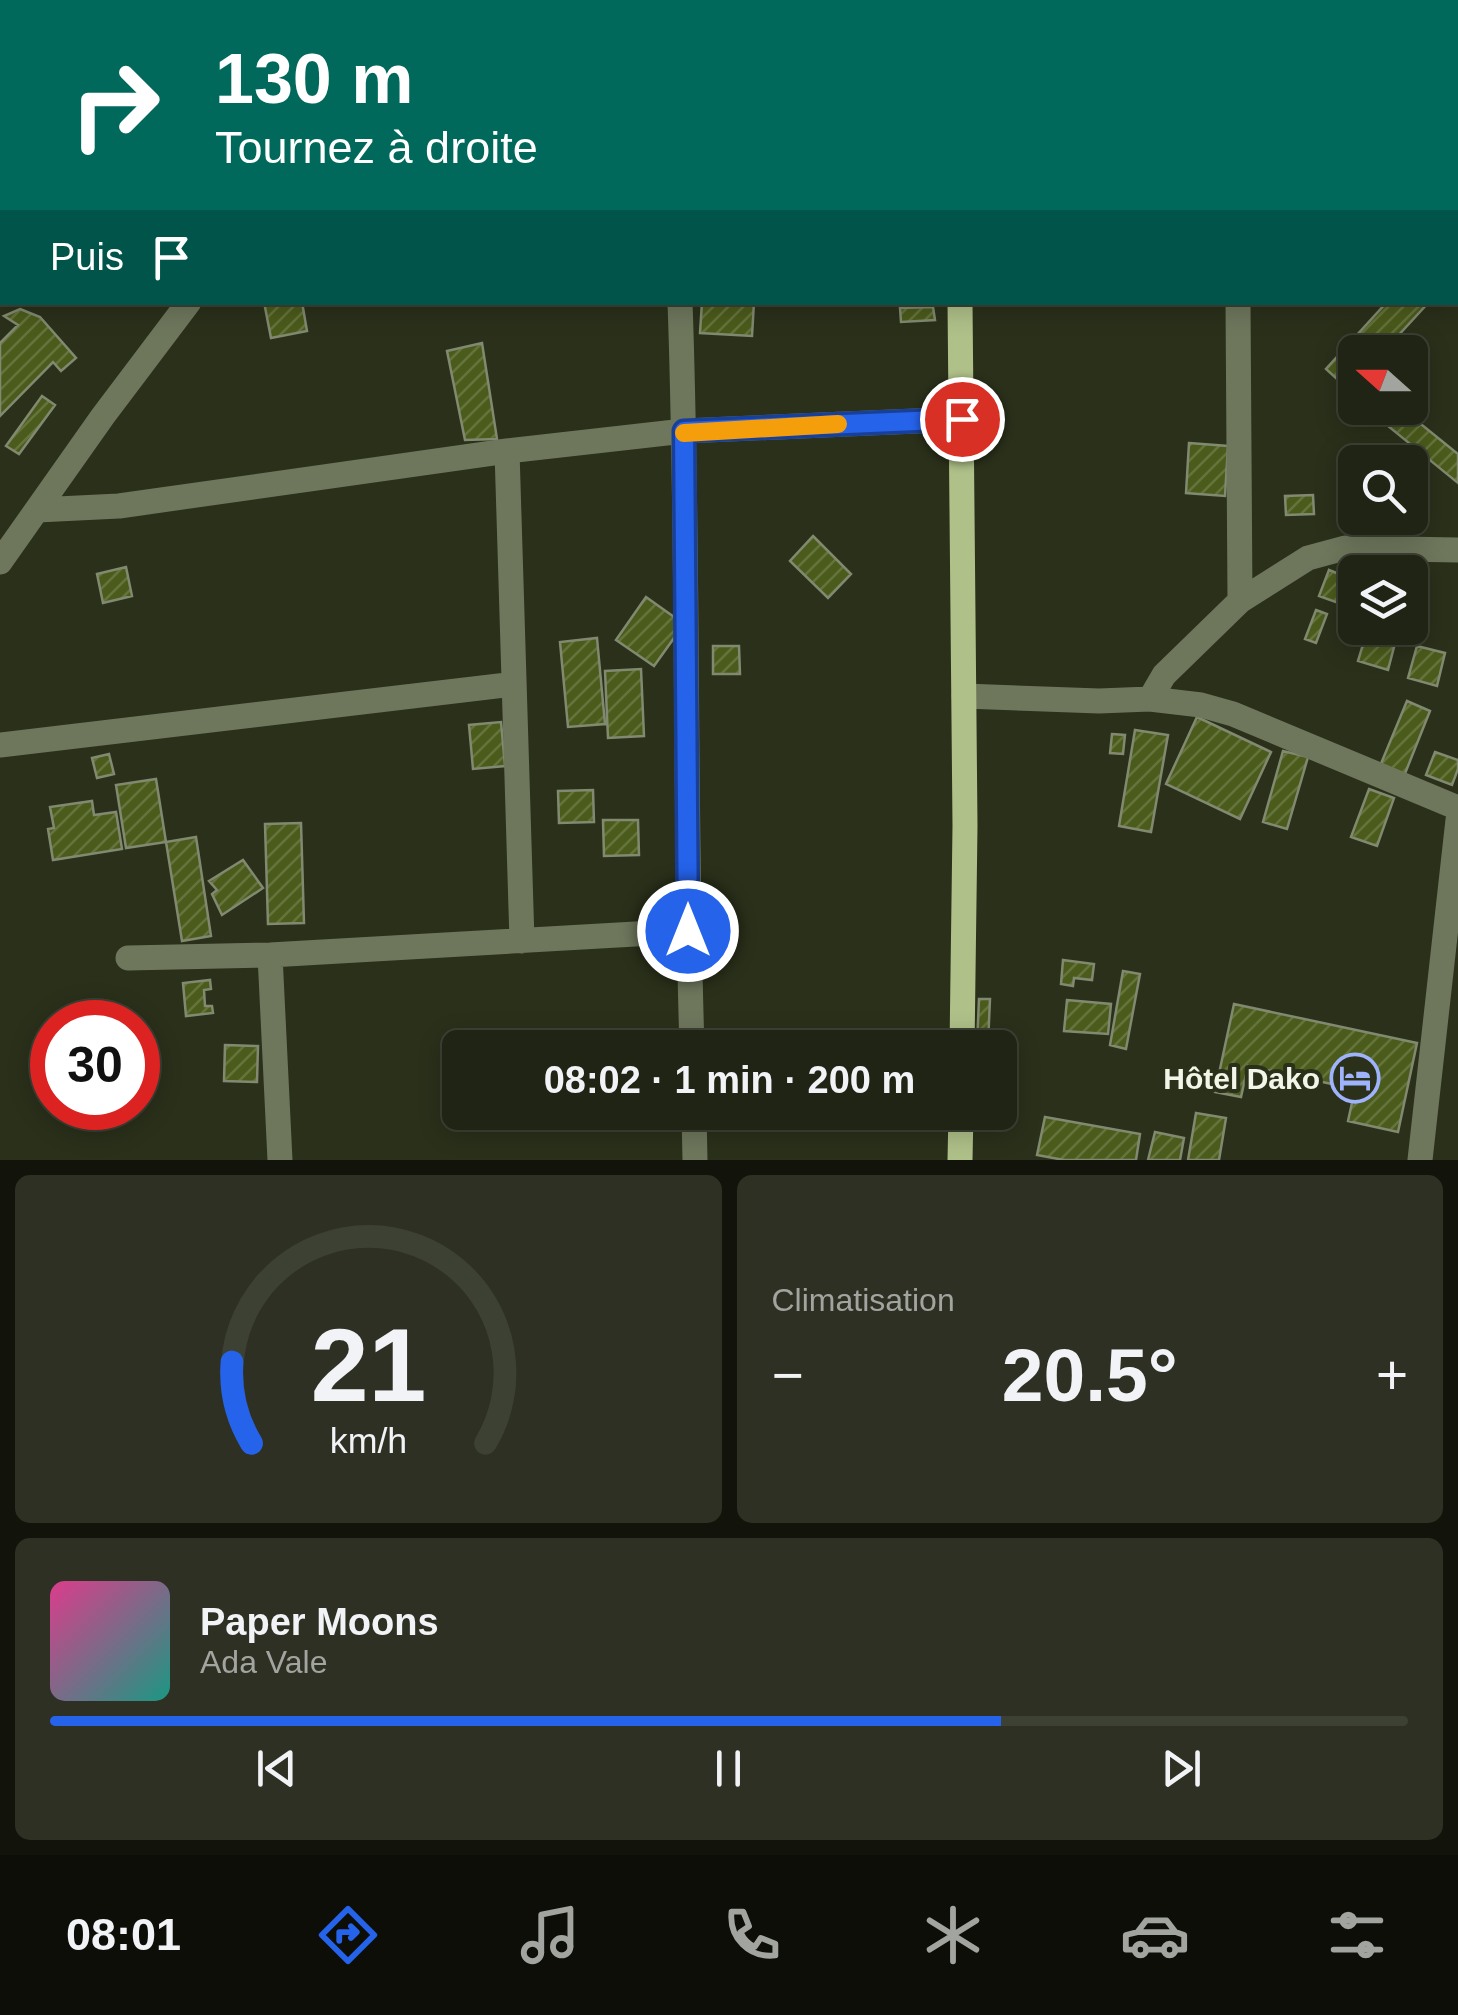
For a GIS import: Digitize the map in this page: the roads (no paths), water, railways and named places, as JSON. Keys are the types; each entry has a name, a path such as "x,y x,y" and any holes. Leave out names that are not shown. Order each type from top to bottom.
{"main road":[{"path":"960,305 962,1030"},
{"path":"960,1160 961,1130"}],"street":[{"path":"0,562 187,305"},
{"path":"680,305 691,1030"},
{"path":"1238,305 1240,601"},
{"path":"37,510 119,506 507,451 684,431 962,419"},
{"path":"507,451 522,941"},
{"path":"1150,699 1172,666 1240,601 1308,558 1345,548 1458,550"},
{"path":"0,746 514,684"},
{"path":"964,696 1150,699 1201,705 1233,714 1458,808"},
{"path":"1420,1160 1458,820"},
{"path":"128,958 270,955 688,931"},
{"path":"270,955 280,1160"},
{"path":"695,1130 696,1160"}],"place":[{"name":"Hôtel Dako","path":"1355,1078"}]}
